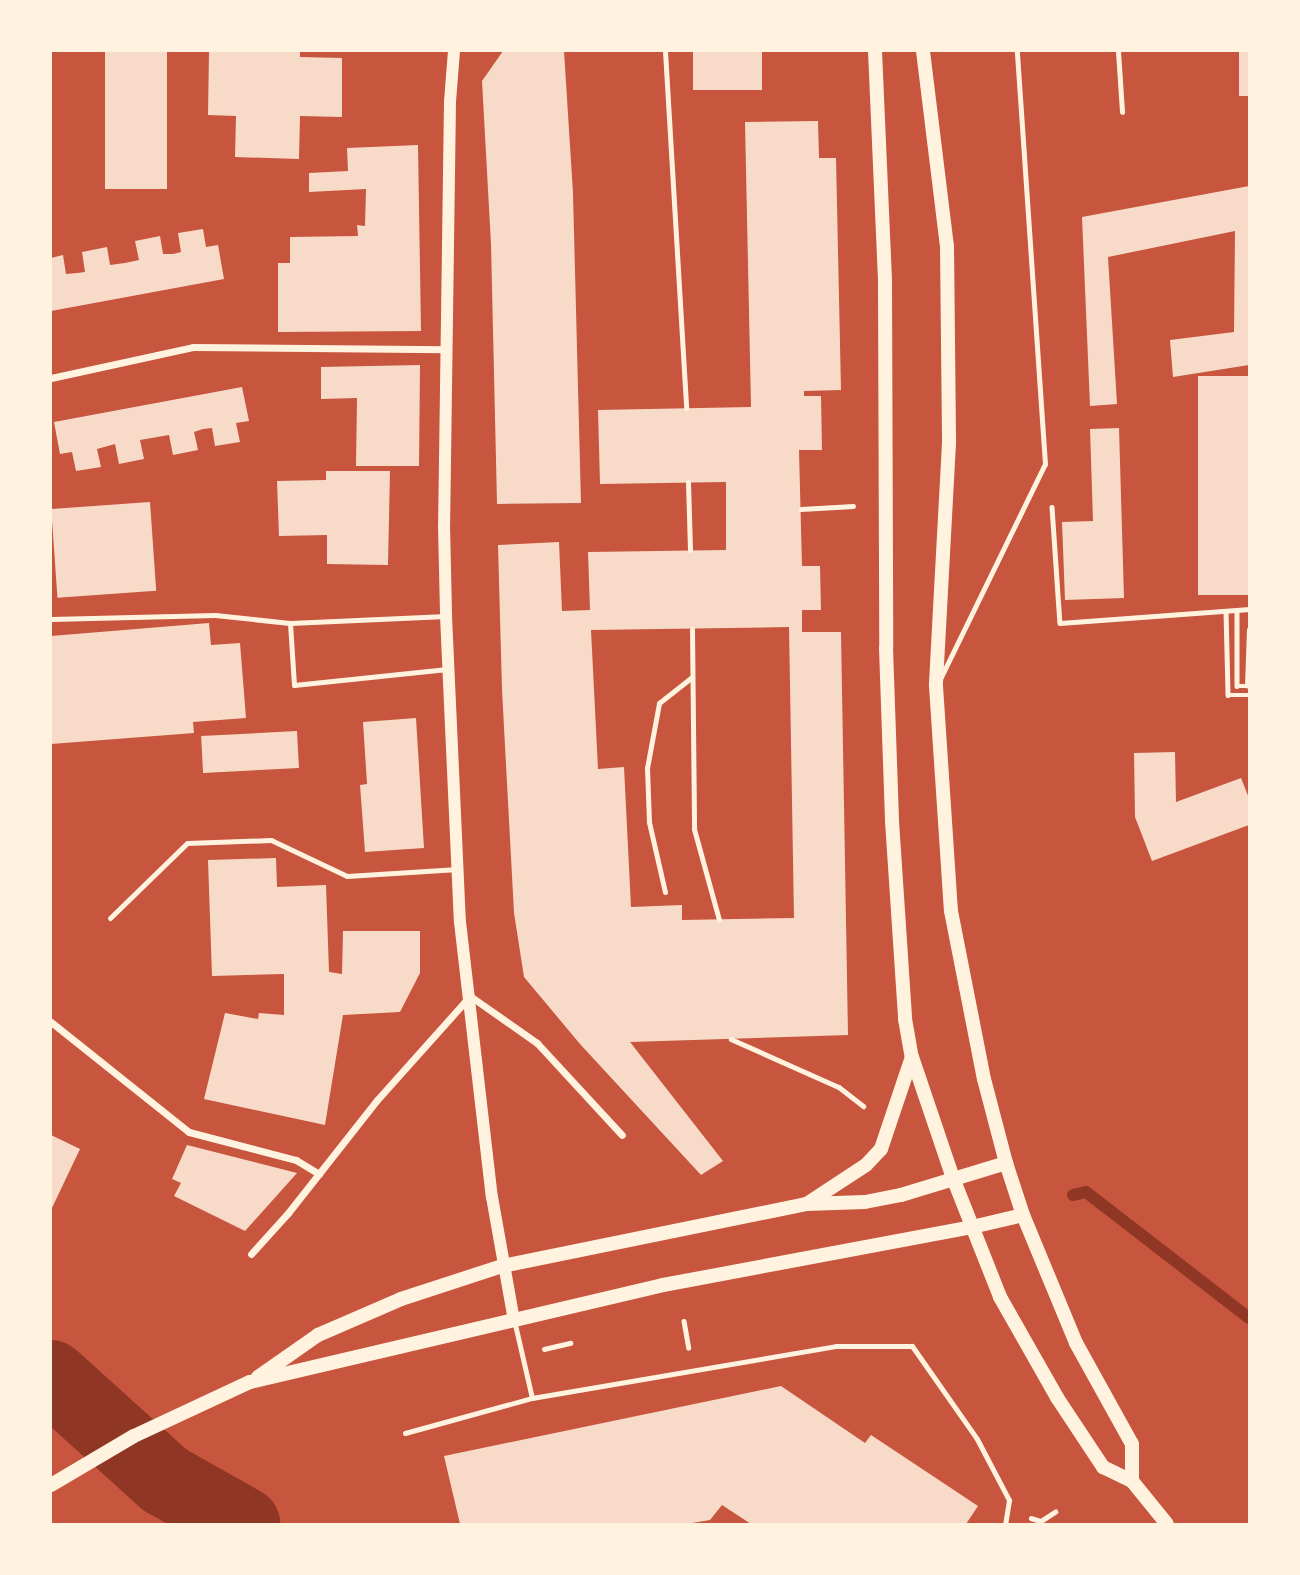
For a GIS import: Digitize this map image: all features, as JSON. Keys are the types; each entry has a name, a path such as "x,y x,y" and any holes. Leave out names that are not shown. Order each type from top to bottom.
{"main road":[{"path":"876,51 885,282 886,648 892,821 905,1019 912,1057 953,1178 1000,1297 1058,1399 1103,1467 1132,1481 1167,1524"},
{"path":"923,51 947,246 949,443 936,686 951,911 984,1079 1006,1163 1023,1215 1076,1343 1132,1444 1132,1481"},
{"path":"806,1204 866,1165 881,1149 912,1057"},
{"path":"51,1485 134,1436 250,1382 318,1335 401,1299 502,1266 556,1252 806,1204 865,1202 901,1195 1006,1163"},
{"path":"250,1382 663,1285 1023,1215"}],"street":[{"path":"454,51 450,102 444,525 448,669 458,869 470,996 502,1266 514,1320"},
{"path":"51,378 193,347 447,349"},
{"path":"470,996 537,1043 622,1135"},
{"path":"251,1254 377,1100 470,996"},
{"path":"51,1022 189,1132 296,1160 319,1174"}],"lane":[{"path":"665,51 686,408"},
{"path":"936,686 1045,464 1017,51"},
{"path":"1118,51 1122,111"},
{"path":"688,482 690,550"},
{"path":"51,619 215,615 290,623 446,616"},
{"path":"290,623 294,685 448,669"},
{"path":"692,629 694,828 719,920"},
{"path":"665,892 649,822 648,768 659,703 692,677"},
{"path":"110,918 187,843 271,839 347,876 458,869"},
{"path":"514,1320 532,1398"},
{"path":"404,1433 532,1398 836,1346 912,1346 977,1439 1010,1500 1005,1524"}],"path":[{"path":"1037,485 1051,498 1060,623 1249,610"},
{"path":"801,509 853,506"},
{"path":"1237,610 1237,686 1247,686 1249,630"},
{"path":"1226,611 1228,695 1249,695"},
{"path":"731,1039 839,1087 863,1106"},
{"path":"684,1321 688,1345"},
{"path":"539,1349 570,1343"}],"building":[{"path":"105,51 167,51 167,189 105,189"},
{"path":"209,51 300,51 300,57 342,58 342,117 300,116 299,159 235,157 236,116 208,115"},
{"path":"503,51 564,51 573,193 581,503 497,504 491,244 482,81"},
{"path":"693,51 762,51 762,90 693,90"},
{"path":"1239,51 1249,51 1249,96 1239,96"},
{"path":"818,121 819,158 836,158 841,390 804,391 804,396 821,396 822,450 799,450 802,566 820,566 821,610 802,610 802,632 841,632 848,1035 630,1042 723,1161 701,1175 580,1044 524,977 514,913 502,690 498,545 559,542 562,611 590,610 588,552 726,550 726,482 600,484 598,410 751,407 745,122","holes":["789,627 794,918 682,920 682,905 631,907 624,767 598,769 591,630"]},
{"path":"418,145 421,331 278,332 278,263 290,263 290,237 358,236 357,225 365,226 366,189 309,192 309,173 348,171 347,148"},
{"path":"1249,186 1249,365 1173,377 1170,340 1234,332 1235,231 1108,257 1117,404 1090,406 1082,217"},
{"path":"203,229 206,247 218,245 224,279 51,311 51,258 63,255 66,274 85,272 82,252 107,247 110,265 125,263 139,260 135,241 160,236 163,254 173,254 181,252 178,233"},
{"path":"420,365 419,466 356,466 357,398 321,399 321,367"},
{"path":"1198,376 1249,376 1249,595 1198,595"},
{"path":"242,387 249,421 236,423 240,442 215,446 212,428 203,429 194,432 198,450 173,455 169,435 140,440 144,459 119,464 115,444 97,449 101,467 76,471 72,452 60,454 54,422"},
{"path":"1119,428 1124,598 1065,600 1062,522 1093,521 1090,429"},
{"path":"326,471 390,471 388,565 327,564 327,535 279,536 277,481 326,480"},
{"path":"150,502 156,591 57,598 51,509"},
{"path":"209,623 211,645 240,643 246,718 193,722 194,733 51,744 51,636"},
{"path":"416,718 424,848 365,852 360,785 367,784 363,722"},
{"path":"297,731 299,768 203,773 201,736"},
{"path":"1175,752 1176,802 1241,778 1249,798 1249,825 1152,861 1135,817 1134,753"},
{"path":"276,858 277,887 326,885 329,972 342,974 343,931 420,931 420,973 400,1012 343,1015 325,1125 204,1099 225,1013 258,1019 259,1013 284,1015 284,974 212,976 208,860"},
{"path":"51,1135 80,1149 51,1210"},
{"path":"187,1145 297,1173 245,1231 174,1196 181,1183 172,1179"},
{"path":"781,1386 865,1443 871,1435 978,1506 966,1524 751,1524 722,1505 710,1520 686,1524 460,1524 444,1456"}],"waterway":[{"path":"1073,1195 1086,1192 1249,1318"},
{"path":"51,1377 165,1480 243,1524"},
{"path":"57,1380 73,1377"}]}
